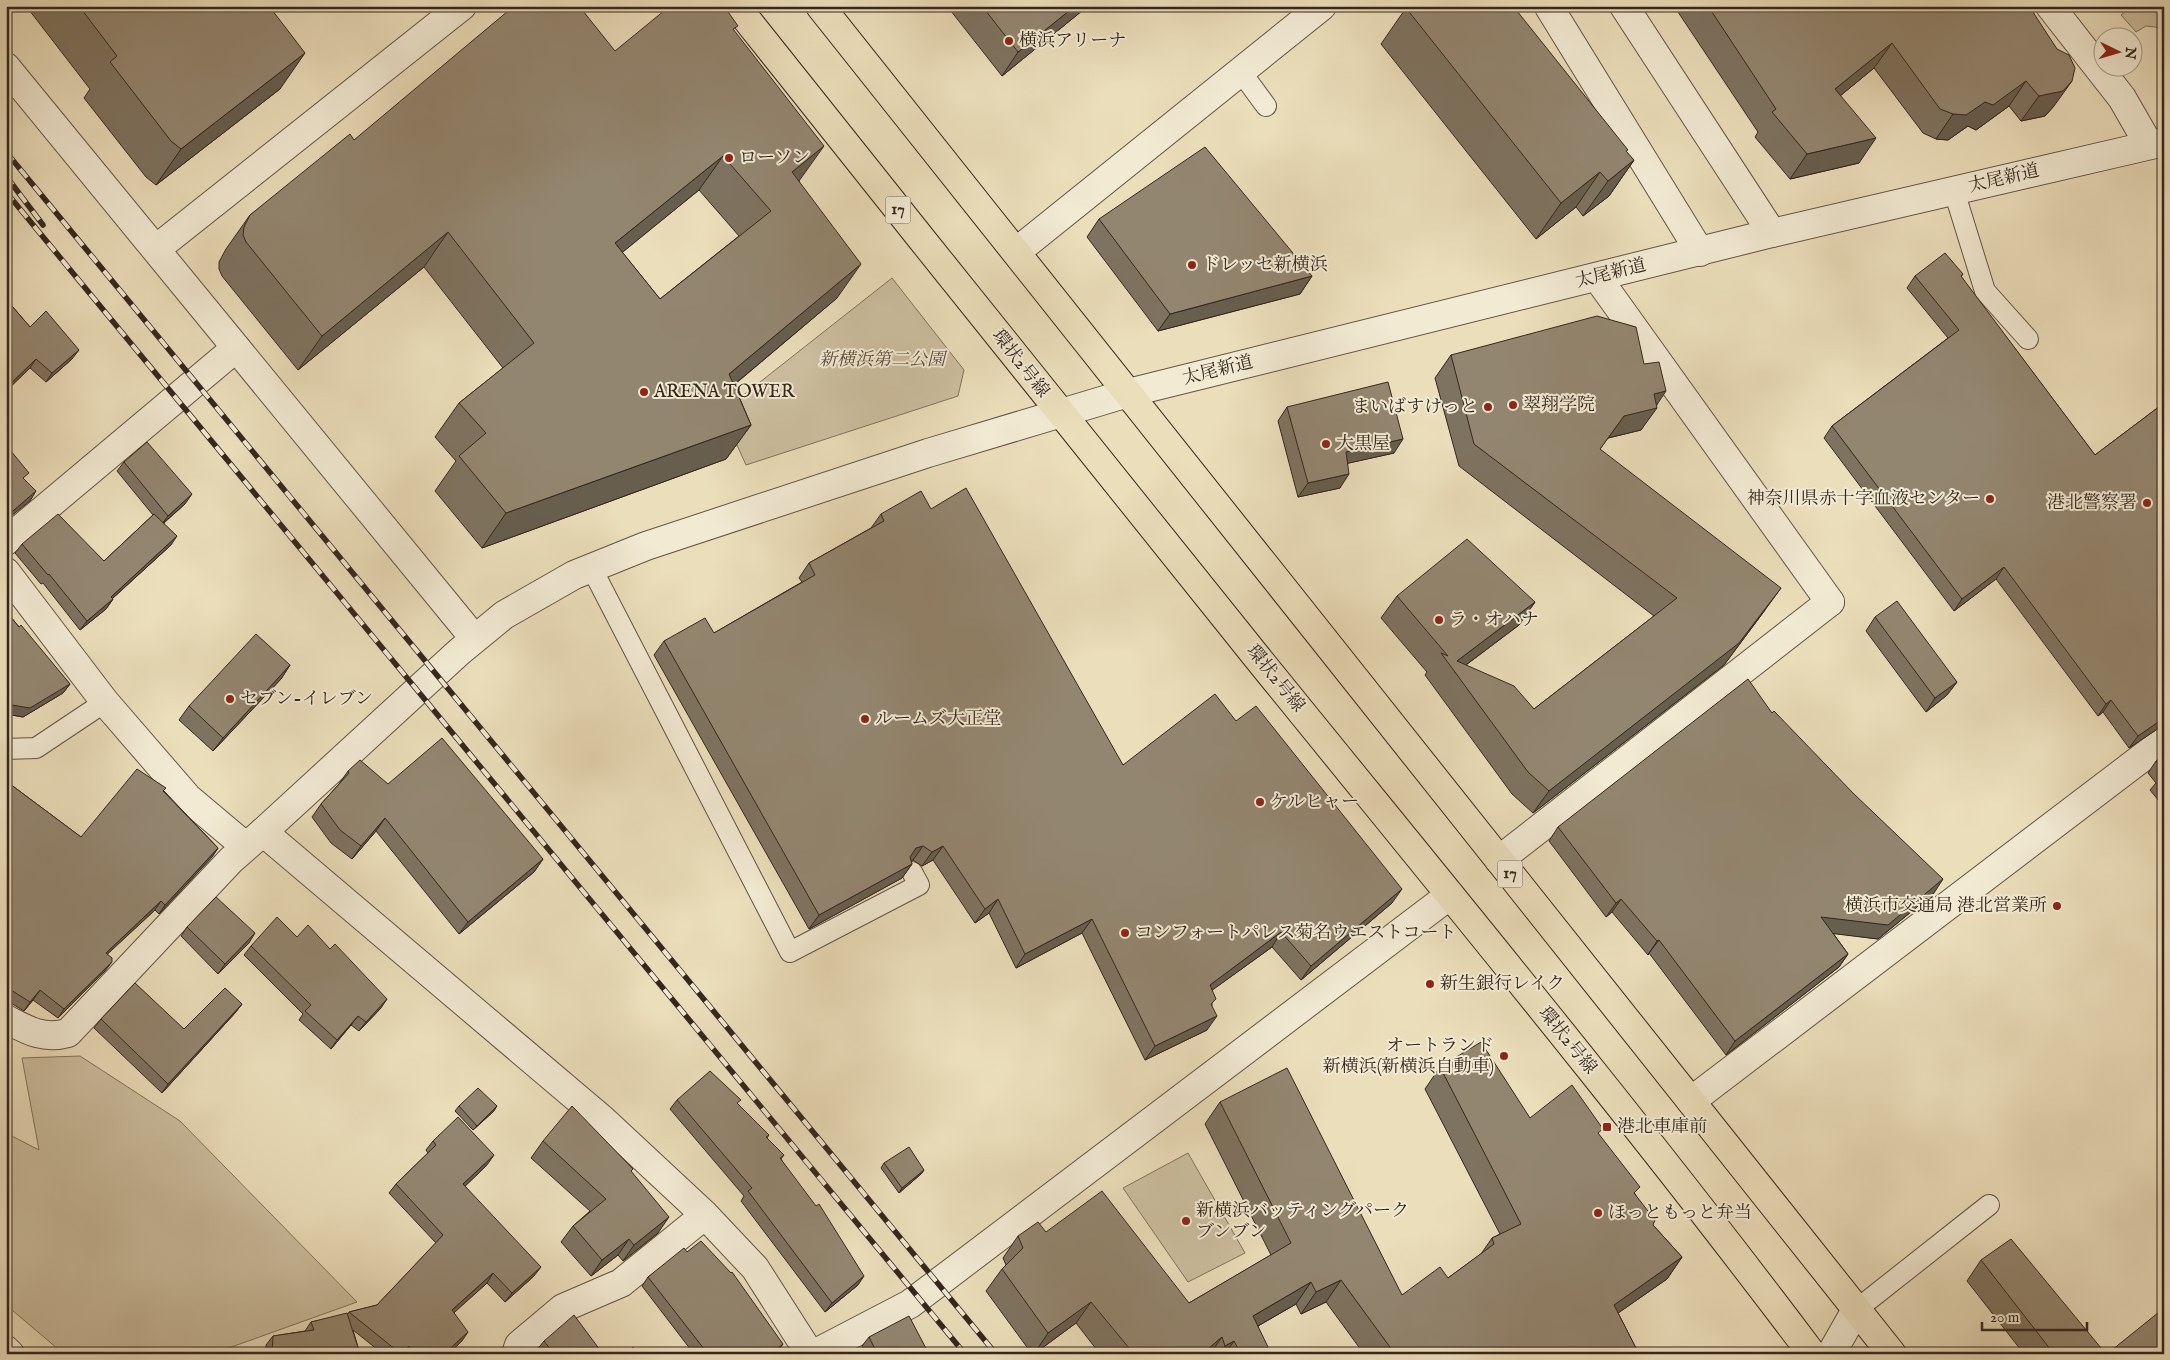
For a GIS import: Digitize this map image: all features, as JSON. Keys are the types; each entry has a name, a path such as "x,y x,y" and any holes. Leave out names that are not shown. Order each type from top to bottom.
{"main road":[{"name":"環状2号線","path":"736,6 1060,414 1450,895 1735,1252 1812,1354"},
{"name":"17","path":"820,6 1892,1354"}],"street":[{"path":"156,249 462,6"},
{"path":"1016,252 1322,6"},
{"path":"1527,6 1550,6 1700,252"},
{"path":"1624,6 1772,234"},
{"path":"2050,6 2156,143"},
{"path":"6,67 474,638"},
{"name":"太尾新道","path":"6,1018 34,1034 54,1037 68,1033 254,839 474,638 504,615 591,568 646,546 757,507 1128,393 1772,234 2156,143"},
{"path":"1499,860 1830,602 1597,277"},
{"path":"6,541 236,348"},
{"path":"6,572 105,702 188,798 254,839 603,1120 705,1215 755,1268 810,1354"},
{"path":"1691,1101 2164,740"},
{"path":"814,1354 910,1304 1450,895"},
{"path":"516,1354 519,1345 563,1308 620,1283 705,1215"},
{"path":"1831,1354 1856,1310"},
{"path":"6,1350 10,1354"}],"lane":[{"path":"1241,72 1266,106"},
{"path":"1954,191 1986,291 2028,339"},
{"path":"591,568 790,952 919,885 912,872"},
{"path":"6,749 36,748 105,702"},
{"path":"1856,1310 1989,1205"}],"green space":[{"path":"2132,6 2160,6 2164,11 2164,28 2146,26 2142,28 2132,28 2121,15"},
{"name":"新横浜第二公園","path":"892,278 964,370 958,396 746,465 722,412"},
{"path":"80,1056 180,1121 357,1302 212,1354 64,1354 6,1305 6,1133 39,1150 22,1058"},
{"name":"新横浜バッティングパーク ブンブン","path":"1188,1153 1245,1253 1188,1282 1123,1188"}],"building":[{"path":"79,6 269,6 305,53 181,149 171,141 110,62 117,56"},
{"path":"514,6 579,6 615,51 670,6 724,6 738,26 733,29 824,146 792,172 861,264 729,374 751,425 506,513 459,456 486,433 459,403 534,343 448,232 322,336 246,242 243,235 244,227 250,215 350,134 354,140","holes":["723,156 771,211 660,299 615,243"]},
{"path":"982,6 1075,6 1018,52"},
{"path":"1408,6 1513,6 1634,160 1608,181 1600,172 1561,203 1406,8"},
{"path":"1708,6 2029,6 2057,49 2069,55 2075,68 2072,81 2063,91 2039,96 2026,81 1993,105 1985,102 1966,115 1953,114 1940,109 1892,43 1835,89 1876,138 1807,154 1772,112 1776,109"},
{"name":"ドレッセ新横浜","path":"1205,147 1312,276 1170,314 1099,219"},
{"name":"神奈川県赤十字血液センター","path":"1945,253 1963,274 1961,276 2095,455 2164,403 2164,718 2138,736 2111,700 2106,704 2004,567 1962,599 1832,426 1959,330 1915,276"},
{"path":"6,299 30,327 46,311 79,350 52,373 36,359 6,388"},
{"path":"1597,316 1636,327 1644,364 1659,362 1666,391 1654,394 1657,408 1624,416 1600,449 1781,588 1739,643 1549,791 1528,772 1441,653 1448,656 1397,596 1467,539 1535,602 1457,661 1514,686 1534,709 1677,598 1474,444 1451,355"},
{"path":"1388,382 1403,439 1346,452 1349,474 1308,483 1287,407"},
{"path":"147,442 192,494 168,516 124,462"},
{"path":"6,445 29,473 23,478 36,491 6,517"},
{"path":"966,488 1123,765 1215,694 1236,721 1256,706 1402,889 1311,966 1281,932 1210,985 1216,999 1211,1004 1217,1016 1155,1046 1092,919 1025,954 998,899 985,909 943,846 932,852 923,846 916,848 910,857 912,864 819,915 664,641 705,618 714,633 815,575 809,563 884,521 881,514 921,491 931,509"},
{"path":"58,514 104,561 154,514 177,536 111,597 113,599 87,621 22,544"},
{"path":"1897,601 1957,682 1935,698 1875,617"},
{"path":"6,611 19,627 21,625 70,684 30,708 12,705 6,689"},
{"name":"セブン-イレブン","path":"256,634 290,665 223,738 189,706"},
{"path":"1748,679 1772,713 1774,711 1853,793 1943,879 1888,925 1821,917 1848,954 1735,1041 1659,940 1657,941 1621,899 1616,903 1558,827"},
{"path":"442,738 543,859 468,922 385,818 361,846 340,830 321,804 349,773 348,771 360,760 388,784"},
{"path":"2164,755 2164,770 2156,761"},
{"path":"137,769 166,788 163,791 218,848 165,905 161,901 106,953 112,958 112,962 64,1009 40,990 30,1002 6,987 6,781 81,837"},
{"path":"2164,774 2164,785 2158,779"},
{"path":"216,897 255,933 225,964 187,927"},
{"path":"277,917 297,937 308,925 330,949 335,944 387,999 366,1022 358,1016 337,1040 305,1011 311,1005 251,946"},
{"path":"135,983 184,1029 225,988 242,1004 168,1084 101,1019"},
{"path":"1481,1042 1530,1118 1572,1085 1603,1129 1598,1133 1640,1187 1634,1193 1655,1220 1653,1225 1682,1257 1614,1305 1639,1354 1395,1354 1341,1280 1316,1292 1311,1282 1253,1316 1268,1347 1257,1354 1241,1354 1234,1341 1225,1346 1222,1337 1202,1354 1134,1354 1091,1302 1048,1333 1002,1269 1023,1248 1018,1236 1038,1222 1046,1232 1102,1191 1189,1303 1291,1243 1220,1102 1287,1068 1402,1295 1440,1267 1448,1278 1494,1244 1492,1238 1521,1224 1440,1067"},
{"path":"710,1071 741,1100 737,1103 769,1135 766,1137 784,1155 780,1158 816,1206 819,1204 864,1276 832,1303 748,1191 752,1188 677,1100"},
{"path":"478,1088 497,1106 477,1126 459,1106"},
{"path":"572,1106 633,1169 631,1171 669,1217 634,1245 629,1239 602,1260 573,1226 606,1199 543,1141"},
{"path":"458,1117 494,1155 463,1184 541,1267 512,1293 493,1273 452,1310 468,1332 444,1354 415,1354 409,1346 401,1354 349,1312 377,1305 443,1235 396,1184 436,1145 433,1141"},
{"path":"909,1147 924,1170 902,1188 884,1163"},
{"path":"2011,1239 2106,1354 2054,1354 1981,1260"},
{"path":"701,1241 732,1272 783,1344 771,1354 708,1354 648,1277 684,1248 687,1252"},
{"path":"2164,1308 2164,1354 2107,1354"},
{"path":"347,1313 360,1354 272,1354 273,1336 314,1330 311,1322"},
{"path":"574,1315 603,1354 554,1354 544,1341"},
{"path":"909,1316 929,1354 870,1354 875,1349 869,1337"},
{"path":"633,1347 641,1354 628,1354"}],"railway":[{"path":"6,152 996,1354"},
{"path":"6,176 43,225"},
{"path":"6,192 965,1354"}],"place":[{"name":"横浜アリーナ","path":"1009,41"},
{"name":"ローソン","path":"729,158"},
{"name":"ドレッセ新横浜","path":"1192,265"},
{"name":"ARENA TOWER","path":"644,392"},
{"name":"翠翔学院","path":"1513,405"},
{"name":"まいばすけっと","path":"1488,407"},
{"name":"大黒屋","path":"1326,444"},
{"name":"神奈川県赤十字血液センター","path":"1990,499"},
{"name":"港北警察署","path":"2147,503"},
{"name":"ラ・オハナ","path":"1439,620"},
{"name":"セブン-イレブン","path":"230,699"},
{"name":"ルームズ大正堂","path":"865,719"},
{"name":"ケルヒャー","path":"1260,802"},
{"name":"横浜市交通局 港北営業所","path":"2057,906"},
{"name":"コンフォートパレス菊名ウエストコート","path":"1125,933"},
{"name":"新生銀行レイク","path":"1430,984"},
{"name":"オートランド 新横浜(新横浜自動車)","path":"1504,1056"},
{"name":"港北車庫前","path":"1607,1127"},
{"name":"ほっともっと弁当","path":"1598,1213"},
{"name":"新横浜バッティングパーク ブンブン","path":"1186,1221"}]}
